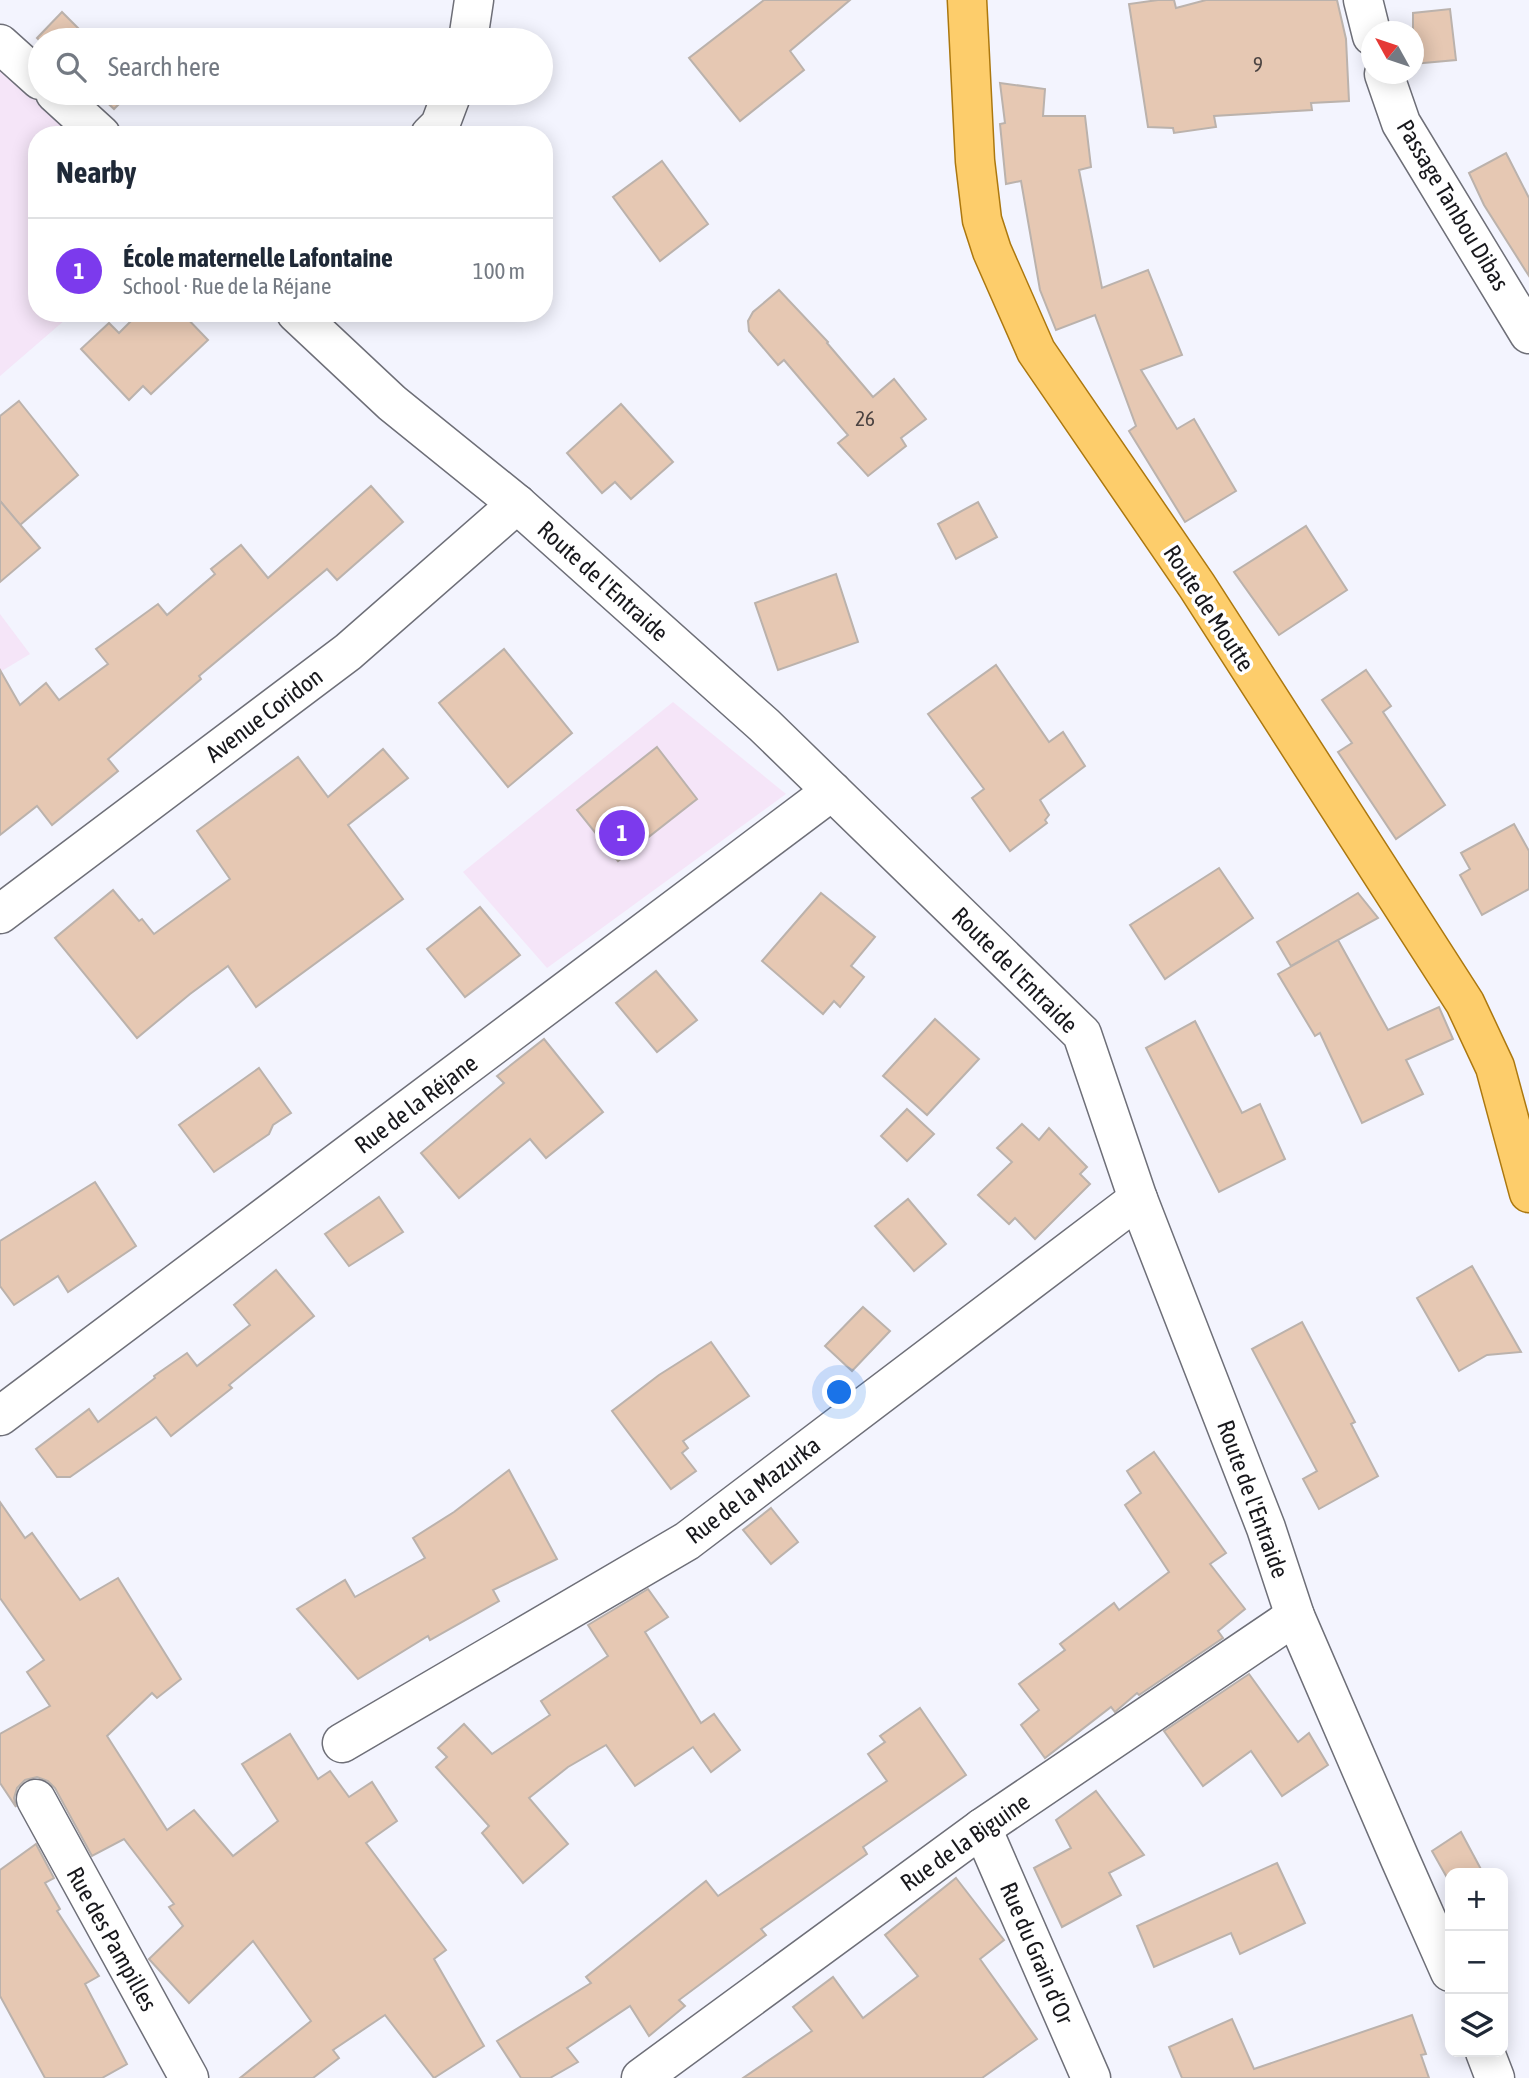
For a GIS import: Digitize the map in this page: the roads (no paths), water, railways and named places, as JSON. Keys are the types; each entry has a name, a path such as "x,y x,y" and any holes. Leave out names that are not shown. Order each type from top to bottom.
{"main road":[{"name":"Route de Moutte","path":"967,0 975,161 982,220 992,251 1036,351 1197,586 1465,1003 1495,1067 1529,1193"}],"street":[{"path":"470,28 474,0"},
{"path":"1363,0 1368,21"},
{"path":"0,44 28,68"},
{"name":"Passage Tanbou Dibas","path":"1387,84 1401,123 1529,334"},
{"path":"68,105 91,126"},
{"path":"439,126 448,105"},
{"name":"Route de l'Entraide","path":"306,322 392,403 517,504 764,725 1082,1034 1139,1199 1266,1528 1296,1616 1445,1961"},
{"name":"Avenue Coridon","path":"0,914 348,652 517,504"},
{"name":"Rue de la Réjane","path":"0,1416 832,791"},
{"name":"Rue de la Mazurka","path":"342,1743 687,1541 1139,1199"},
{"name":"Rue de la Biguine","path":"641,2078 982,1828 1296,1616"},
{"name":"Rue des Pampilles","path":"36,1799 189,2078"},
{"name":"Rue du Grain d'Or","path":"982,1828 1091,2078"},
{"path":"1487,2057 1495,2078"}],"place":[{"name":"École maternelle Lafontaine","path":"622,833"}]}
